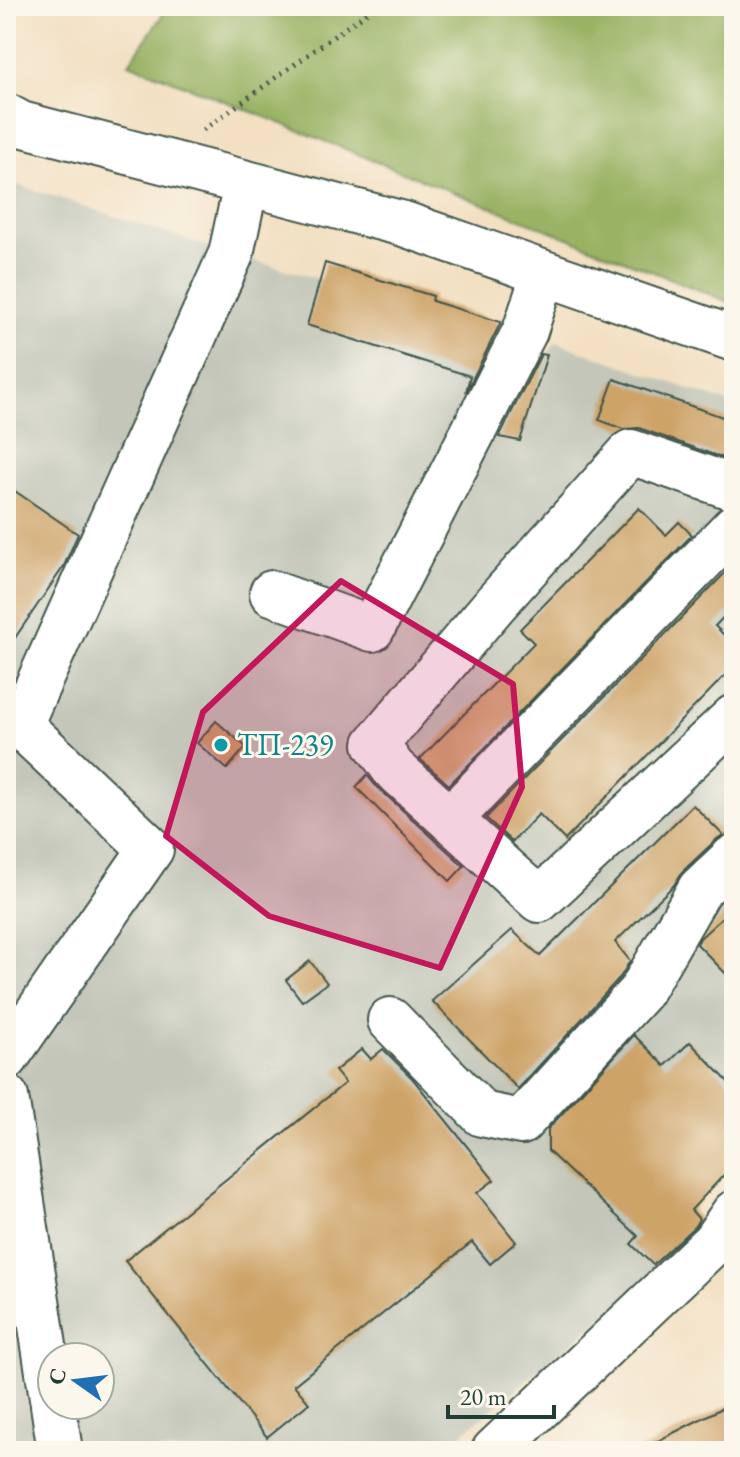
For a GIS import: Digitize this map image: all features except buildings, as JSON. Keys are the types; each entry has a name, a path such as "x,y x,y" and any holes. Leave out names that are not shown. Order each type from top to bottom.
{"lane":[{"path":"6,116 21,124 404,224 734,339"},
{"path":"6,1058 151,849 13,722 231,254 246,184"},
{"path":"272,593 372,629 525,331 544,273"},
{"path":"734,488 631,452 485,615 376,744 393,768 539,900 734,717"},
{"path":"450,819 734,527"},
{"path":"390,1020 482,1114 521,1122 641,991 700,889 734,857"},
{"path":"6,1097 43,1341"},
{"path":"494,1451 714,1242 734,1213"},
{"path":"55,1421 60,1451"}],"path":[{"path":"160,161 376,6"}],"highlighted area":[{"path":"341,581 513,684 522,787 440,968 269,916 166,836 203,712"}],"shaded area":[{"path":"6,181 231,254 320,279 325,263 433,296 432,301 505,324 500,342 547,355 556,342 734,405 734,833 650,913 734,839 734,1164 691,1209 706,1227 659,1271 441,1451 6,1451"}],"green space":[{"path":"169,6 734,6 734,304 129,63"}],"place":[{"name":"ТП-239","path":"221,745"}]}
